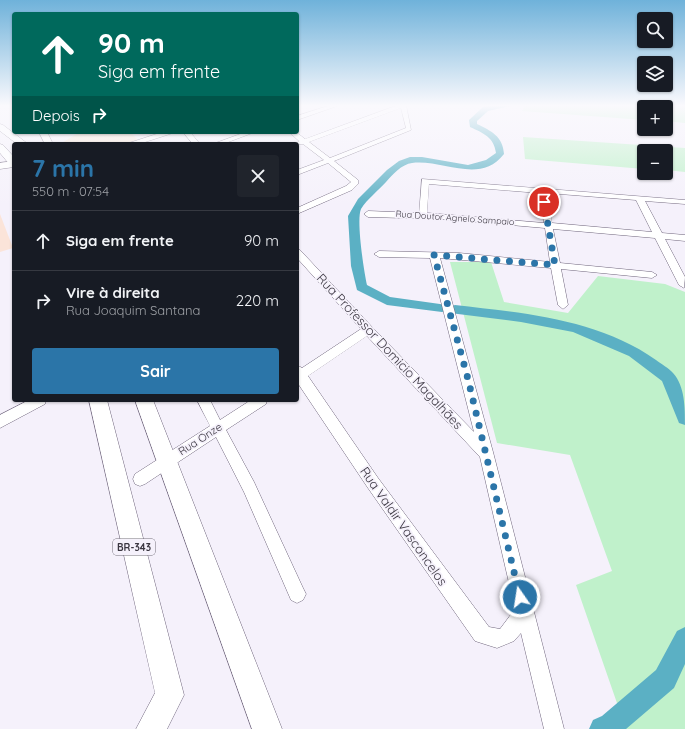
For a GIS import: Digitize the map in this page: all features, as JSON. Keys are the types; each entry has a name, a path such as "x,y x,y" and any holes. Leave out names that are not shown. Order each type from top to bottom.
{"highway":[{"path":"0,147 12,161"},
{"path":"0,165 7,160 12,161"},
{"name":"BR-343","path":"98,402 170,695 150,729"},
{"path":"145,402 267,729"}],"main road":[{"path":"137,142 147,139"},
{"path":"145,142 155,139"},
{"path":"0,171 12,171"}],"street":[{"path":"299,210 349,188 354,184 354,180 301,139"},
{"path":"299,143 309,139"},
{"path":"299,172 383,139"},
{"path":"423,215 425,182 685,202"},
{"path":"542,190 563,305"},
{"path":"639,198 684,285"},
{"name":"Rua Doutor Agnelo Sampaio","path":"368,214 423,215 685,238"},
{"name":"Rua Professor Domicio Magalhães","path":"299,254 368,330 486,454"},
{"path":"379,254 434,255 652,275"},
{"path":"434,255 486,454 554,729"},
{"path":"299,373 368,330"},
{"name":"Rua Valdir Vasconcelos","path":"299,375 373,484 482,634 494,639 503,638 513,629 524,612"},
{"path":"0,422 36,402"},
{"path":"204,402 249,487 297,594"},
{"name":"Rua Onze","path":"140,479 258,402"}],"shaded area":[{"path":"68,139 138,140 131,142 63,142"},
{"path":"0,214 12,248 0,252"}],"green space":[{"path":"523,139 553,139 637,145 637,168 525,159"},
{"path":"673,147 685,148 685,172 673,171"},
{"path":"450,262 491,262 504,302 568,313 598,276 665,284 685,292 685,729 626,729 576,585 612,571 570,455 497,443"}],"waterway":[{"path":"442,308 387,301 361,287 357,266 353,216 358,206 366,197 402,163 410,160 422,159 456,166 479,166 490,162 500,154 498,143 495,139"},
{"path":"455,310 521,317 576,328 634,352 668,377 685,418"},
{"path":"602,729 608,728 665,679 685,639"}],"route":[{"path":"520,597 468,379 434,255 555,265 544,202"}]}
